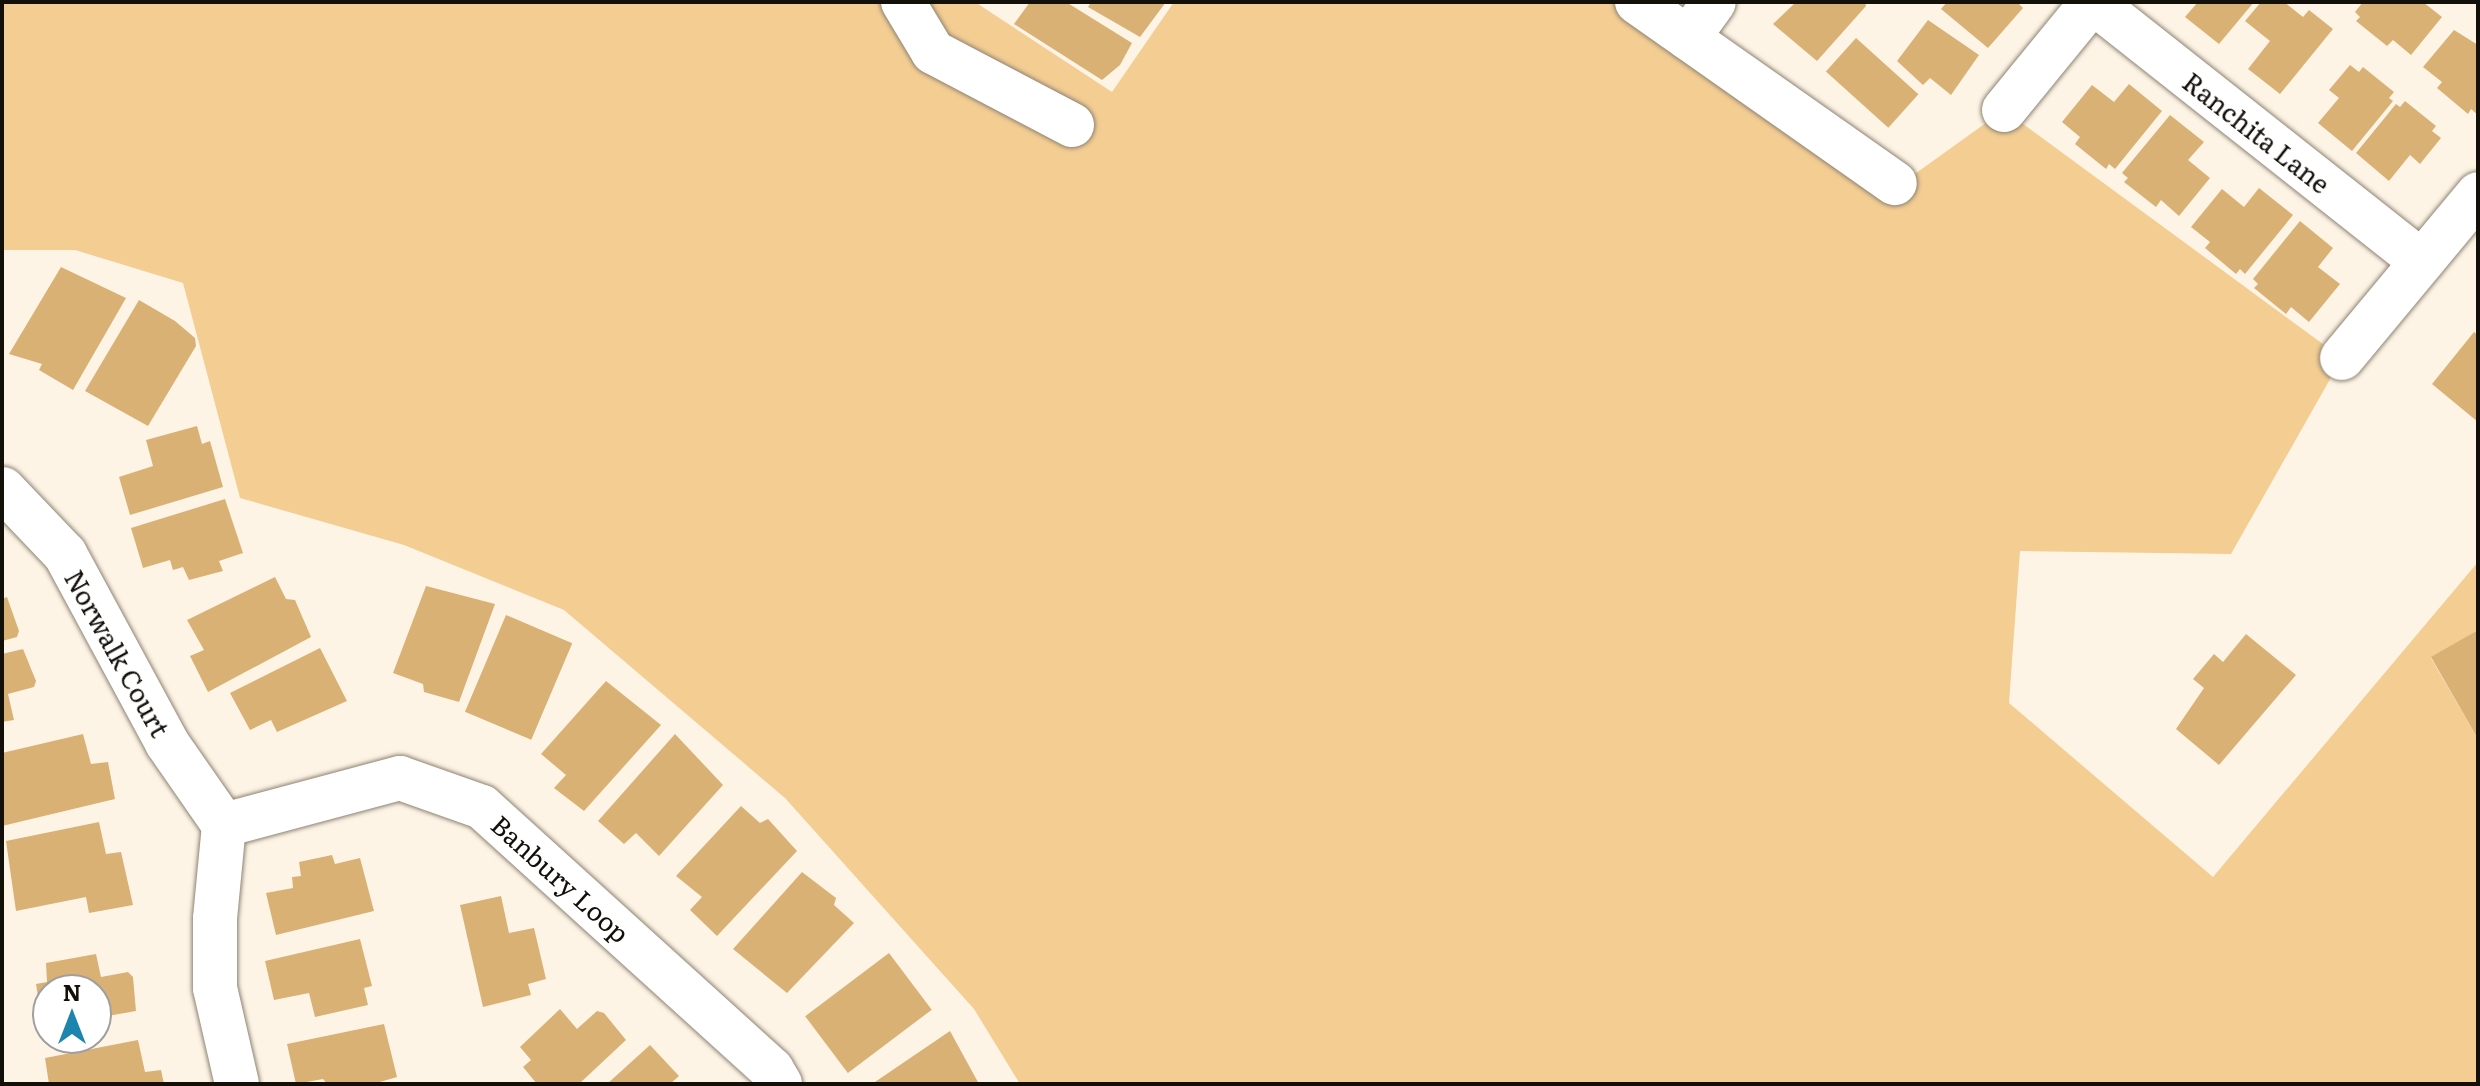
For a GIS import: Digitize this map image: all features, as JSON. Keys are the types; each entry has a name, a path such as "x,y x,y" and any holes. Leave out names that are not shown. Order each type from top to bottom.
{"street":[{"path":"903,2 933,52 1072,125"},
{"path":"1637,2 1895,183"},
{"path":"1688,38 1714,2"},
{"path":"2004,110 2092,2"},
{"name":"Ranchita Lane","path":"2092,2 2422,262"},
{"path":"2342,358 2478,194"},
{"name":"Norwalk Court","path":"3,489 65,554 167,743 224,825"},
{"name":"Banbury Loop","path":"224,825 400,778 482,807 772,1070 780,1084"},
{"path":"224,825 215,919 215,988 237,1084"}],"shaded area":[{"path":"2,2 975,2 1112,92 1174,2 1676,2 1912,176 2004,110 2342,358 2231,554 2020,551 2009,703 2213,877 2478,562 2478,630 2431,658 2478,739 2478,1084 1020,1084 974,1009 785,798 564,610 404,545 240,498 183,283 75,250 2,250"}],"building":[{"path":"1030,2 1066,2 1132,43 1120,65 1102,80 1014,24"},
{"path":"1091,2 1166,2 1140,37 1088,7"},
{"path":"1796,2 1865,2 1866,6 1817,61 1773,24"},
{"path":"1947,2 2017,2 2023,8 1988,48 1941,9"},
{"path":"2198,2 2254,2 2219,44 2185,17"},
{"path":"2261,2 2284,2 2303,17 2309,10 2333,29 2280,94 2248,69 2270,41 2245,21"},
{"path":"2363,2 2423,2 2442,17 2411,55 2393,40 2387,46 2356,21 2360,17 2355,12"},
{"path":"1928,20 1979,55 1951,95 1930,78 1923,85 1897,61"},
{"path":"2454,30 2478,45 2478,115 2471,109 2468,114 2437,88 2442,82 2423,67"},
{"path":"1856,38 1918,94 1888,128 1826,71"},
{"path":"2350,65 2359,72 2363,67 2394,92 2389,98 2393,101 2352,151 2318,123 2339,98 2329,90"},
{"path":"2129,84 2162,111 2115,169 2109,164 2106,169 2075,144 2080,137 2062,122 2092,85 2114,102"},
{"path":"2405,101 2436,126 2432,131 2441,138 2420,164 2410,155 2389,181 2356,153 2396,104 2400,107"},
{"path":"2170,115 2204,142 2188,160 2210,178 2179,216 2161,200 2156,207 2124,182 2128,178 2122,173"},
{"path":"2259,188 2293,215 2245,274 2240,269 2236,274 2205,248 2210,242 2191,227 2222,189 2244,207"},
{"path":"2300,221 2333,248 2318,267 2340,284 2309,322 2291,307 2286,314 2254,288 2258,284 2253,279"},
{"path":"61,267 126,298 73,390 39,370 42,364 9,354"},
{"path":"139,300 175,321 195,338 196,346 148,426 85,391"},
{"path":"2474,332 2478,335 2478,422 2432,384"},
{"path":"197,426 202,444 210,441 223,487 130,515 119,477 153,466 146,440"},
{"path":"225,499 243,553 219,561 223,571 189,580 183,567 173,570 170,560 143,568 131,528"},
{"path":"275,577 286,599 295,600 311,637 208,692 190,656 204,650 187,620"},
{"path":"426,586 495,604 459,702 424,692 423,684 393,673"},
{"path":"7,597 19,631 17,637 2,641 2,599"},
{"path":"506,615 572,643 531,740 465,712"},
{"path":"2478,630 2478,739 2431,657"},
{"path":"2246,634 2296,675 2219,765 2176,729 2204,688 2193,679 2214,654 2223,662"},
{"path":"320,648 347,701 277,732 271,720 250,730 230,693"},
{"path":"23,649 36,681 34,687 8,694 14,720 2,722 2,654"},
{"path":"606,681 661,725 584,811 554,788 566,775 541,754"},
{"path":"83,734 91,764 108,762 115,799 2,826 2,753"},
{"path":"675,734 723,785 659,856 636,833 624,844 598,821"},
{"path":"741,806 760,823 768,819 797,851 717,936 690,910 702,897 676,876"},
{"path":"99,822 106,854 121,852 133,905 89,913 86,897 16,911 6,841"},
{"path":"332,855 335,864 360,858 374,911 276,935 266,893 293,888 292,877 301,876 299,862"},
{"path":"802,872 836,898 834,905 854,923 787,993 733,949"},
{"path":"501,896 509,933 534,928 546,979 528,984 531,995 483,1007 460,905"},
{"path":"360,939 372,986 364,988 368,1005 315,1017 309,993 274,1000 265,961"},
{"path":"889,953 932,1010 848,1073 805,1016"},
{"path":"96,954 100,974 47,974 46,963"},
{"path":"128,972 133,977 136,1011 112,1015 112,975"},
{"path":"560,1009 577,1029 597,1011 604,1013 626,1040 579,1084 537,1084 523,1067 531,1060 520,1047"},
{"path":"384,1024 397,1077 373,1084 327,1084 323,1079 296,1084 287,1044"},
{"path":"950,1031 979,1084 872,1084"},
{"path":"138,1040 145,1072 161,1070 164,1084 49,1084 45,1058 66,1054 112,1054 112,1045"},
{"path":"650,1045 679,1076 670,1084 607,1084"}]}
